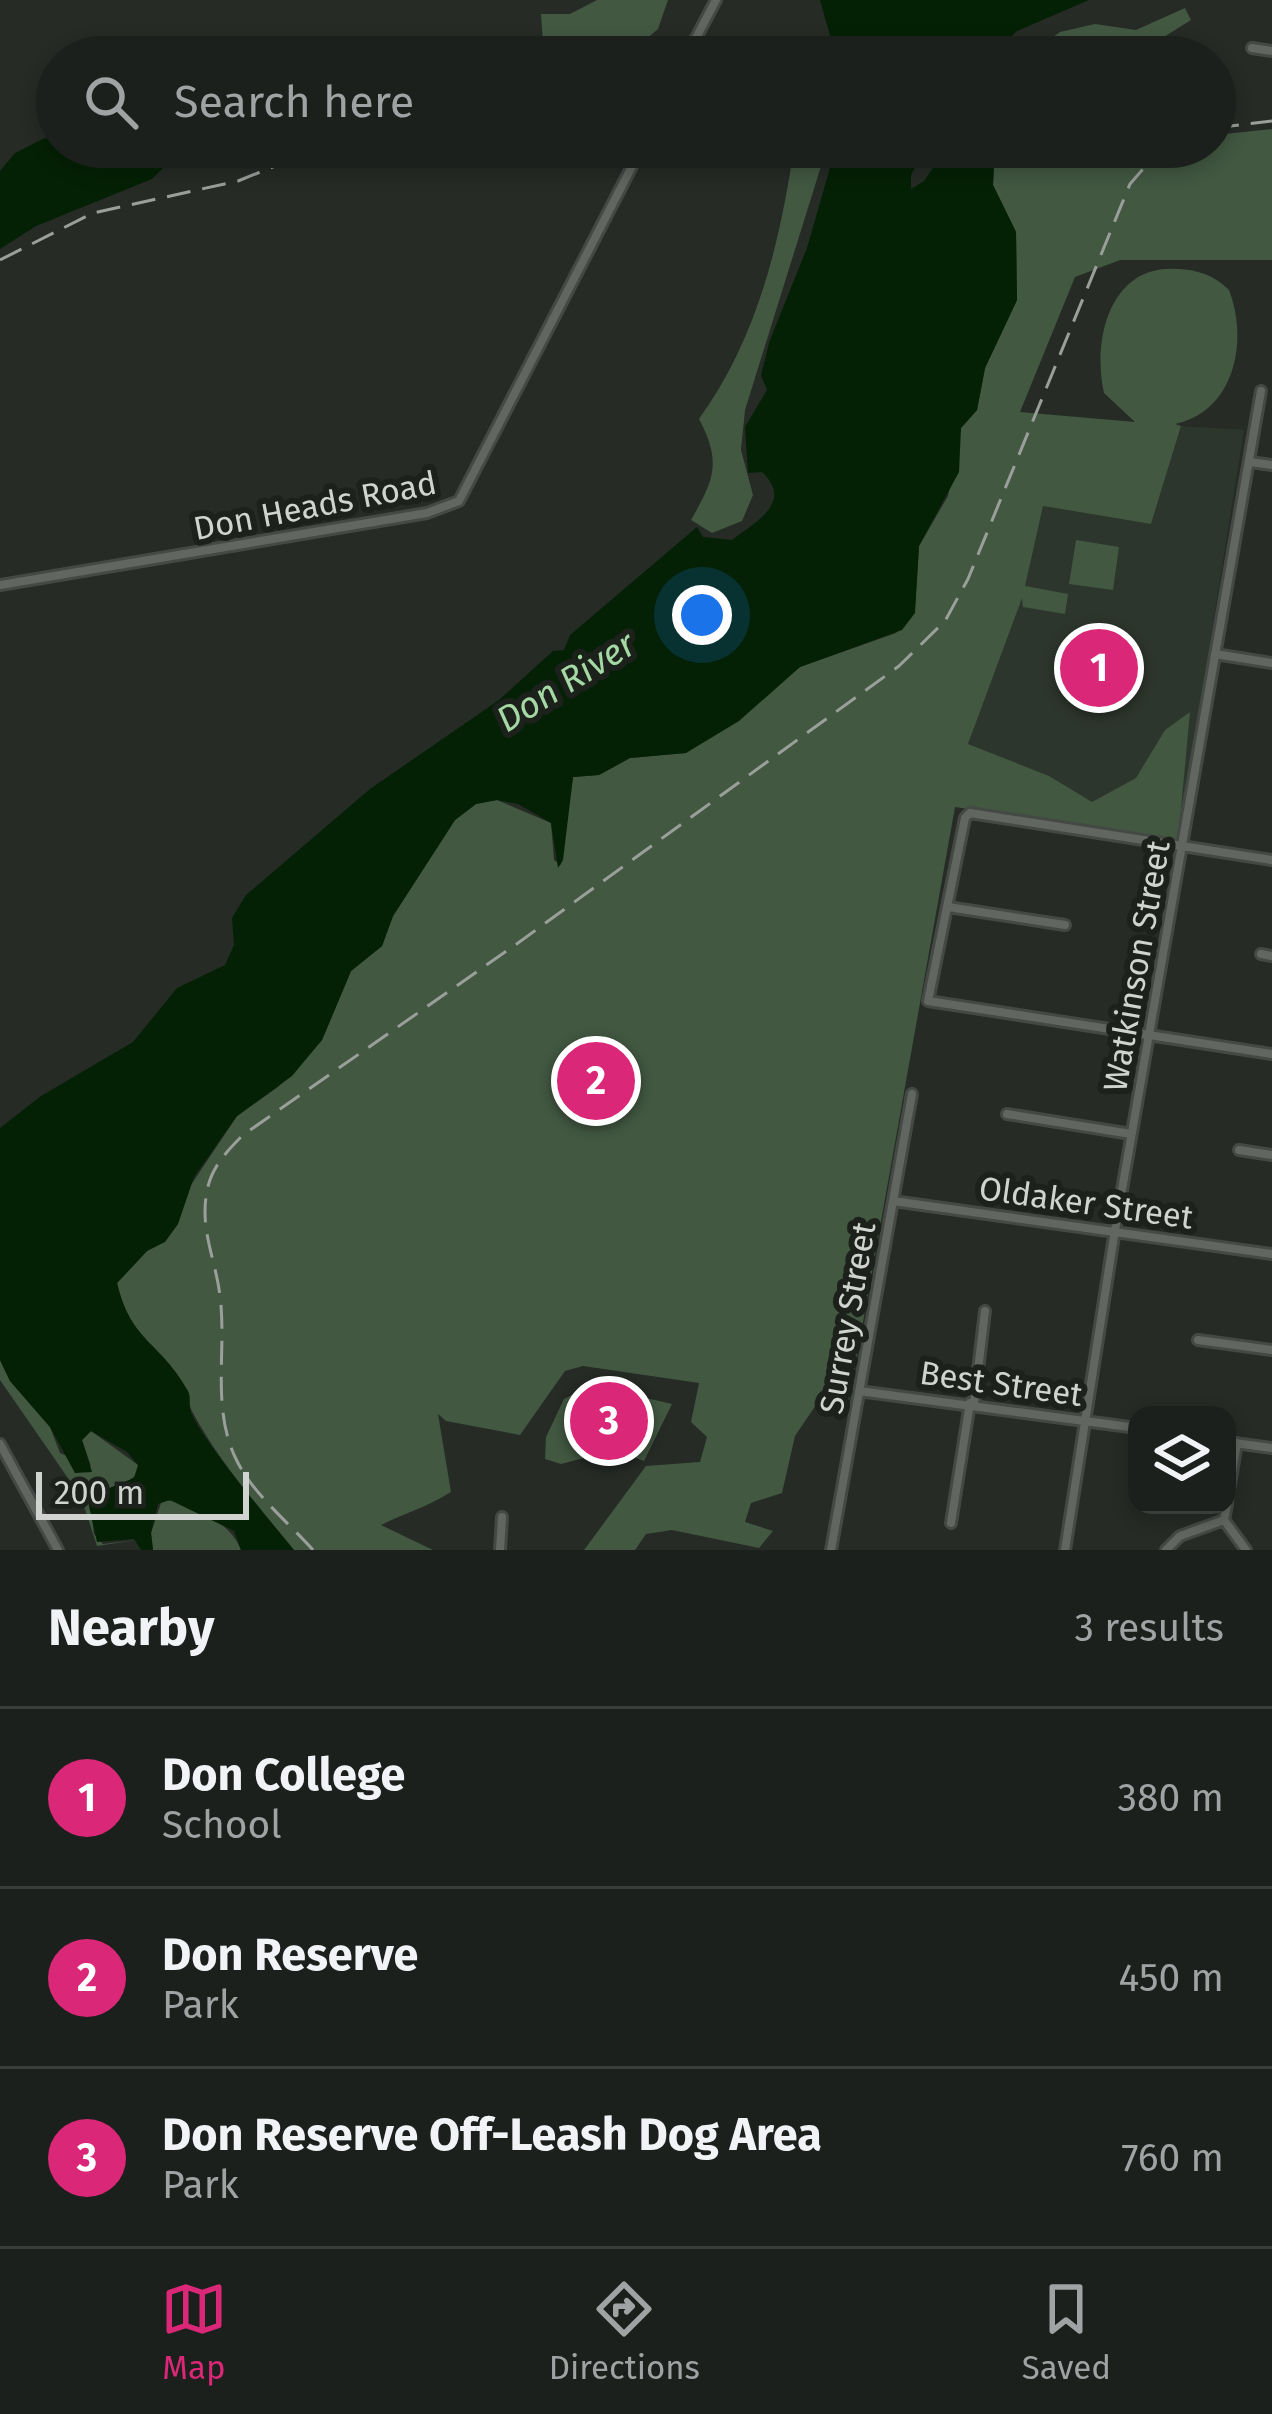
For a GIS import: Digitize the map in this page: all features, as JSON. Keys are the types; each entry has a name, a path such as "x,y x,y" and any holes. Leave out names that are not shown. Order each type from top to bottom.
{"street":[{"path":"697,36 716,0"},
{"path":"1252,48 1272,51"},
{"name":"Don Heads Road","path":"0,585 427,513 459,501 631,168"},
{"name":"Watkinson Street","path":"1065,1550 1114,1230 1261,391"},
{"path":"1250,462 1272,465"},
{"path":"1215,654 1272,662"},
{"path":"1272,860 970,813 964,818 928,1001 1272,1054"},
{"path":"948,908 1065,925"},
{"name":"Surrey Street","path":"831,1550 912,1094"},
{"path":"1007,1114 1131,1134"},
{"path":"1239,1150 1272,1155"},
{"name":"Oldaker Street","path":"893,1202 1272,1253"},
{"path":"951,1523 985,1311"},
{"path":"1198,1340 1272,1351"},
{"name":"Best Street","path":"859,1390 1128,1427"},
{"path":"1236,1443 1272,1448"},
{"path":"0,1444 58,1550"},
{"path":"1225,1514 1224,1520 1246,1550"},
{"path":"500,1550 502,1517"},
{"path":"1166,1550 1180,1537 1224,1520"}],"shaded area":[{"path":"597,0 668,0 658,29 650,36 542,36 541,14 570,14"},
{"path":"1185,8 1191,20 1165,36 1054,36 1095,24 1136,30"},
{"path":"1272,129 1272,260 1120,260 1075,277 1020,412 1135,422 1104,393 1101,350 1111,309 1122,292 1136,278 1155,270 1199,272 1229,290 1237,331 1232,372 1211,405 1175,424 1181,426 1151,524 1043,506 1025,586 1068,594 1065,614 1023,607 1022,598 968,744 1049,776 1092,802 1136,778 1165,730 1190,712 1178,841 955,807 848,1406 816,1405 795,1436 782,1493 751,1503 745,1522 773,1531 759,1548 672,1530 646,1534 635,1550 584,1550 646,1466 700,1462 707,1437 691,1422 699,1383 583,1366 565,1371 520,1435 446,1421 438,1414 451,1492 381,1525 433,1550 294,1550 215,1449 175,1371 130,1318 117,1283 147,1251 237,1116 278,1087 322,1040 351,971 382,946 393,916 455,820 476,804 497,800 551,823 554,860 561,865 573,777 599,775 630,758 686,753 800,667 896,633 915,607 919,546 948,496 961,428 977,410 985,368 1017,300 1016,232 993,185 994,168 1236,168 1236,133"},
{"path":"790,168 820,168 745,410 741,450 753,495 742,521 712,533 691,520 705,493 713,459 699,419 751,323"},
{"path":"1181,426 1244,430 1178,841 956,806 968,745 1043,506 1151,524"},
{"path":"1076,540 1119,547 1113,590 1069,584"},
{"path":"0,1360 10,1381 50,1427 60,1453 91,1466 82,1440 91,1431 138,1465 138,1474 118,1488 89,1494 94,1534 103,1544 136,1540 97,1546 81,1497 0,1380"},
{"path":"591,1385 672,1404 644,1461 614,1450 561,1464 545,1459 546,1437 564,1399"},
{"path":"162,1500 209,1515 229,1531 241,1550 153,1550 151,1533"}],"water":[{"path":"820,0 1089,0 1012,36 830,36"},
{"path":"36,142 36,168 163,168 152,179 36,226 0,249 0,171 15,153"},
{"name":"Don River","path":"830,168 915,168 911,189 933,168 994,168 993,185 1016,232 1017,300 985,368 977,410 961,428 959,472 919,546 915,613 902,630 800,667 739,721 686,753 630,758 599,775 573,777 563,860 558,868 551,823 518,804 497,800 476,804 455,820 393,916 382,946 351,971 322,1040 292,1076 237,1116 194,1177 178,1224 165,1242 147,1251 117,1283 138,1331 188,1391 190,1409 206,1438 294,1550 241,1550 234,1531 170,1500 158,1504 151,1533 153,1550 141,1550 134,1539 97,1542 87,1497 134,1478 138,1465 127,1452 91,1431 82,1440 92,1472 75,1473 50,1427 10,1381 0,1360 0,1128 41,1096 133,1042 177,988 225,965 234,945 232,918 246,895 370,789 499,700 553,651 564,650 570,635 697,527 703,537 732,540 768,510 774,493 762,472 748,473 745,427 767,390 761,375 770,340 807,248"}],"railway":[{"path":"1236,125 1272,121"},
{"path":"0,260 93,213 238,181 270,168"},
{"path":"313,1550 251,1484 228,1440 222,1399 222,1316 205,1210 208,1187 219,1163 243,1135 518,943 899,666 945,621 968,579 1130,184 1144,168"}],"place":[{"name":"Don College","path":"1099,668"},
{"name":"Don Reserve","path":"596,1081"},
{"name":"Don Reserve Off-Leash Dog Area","path":"609,1421"}]}
